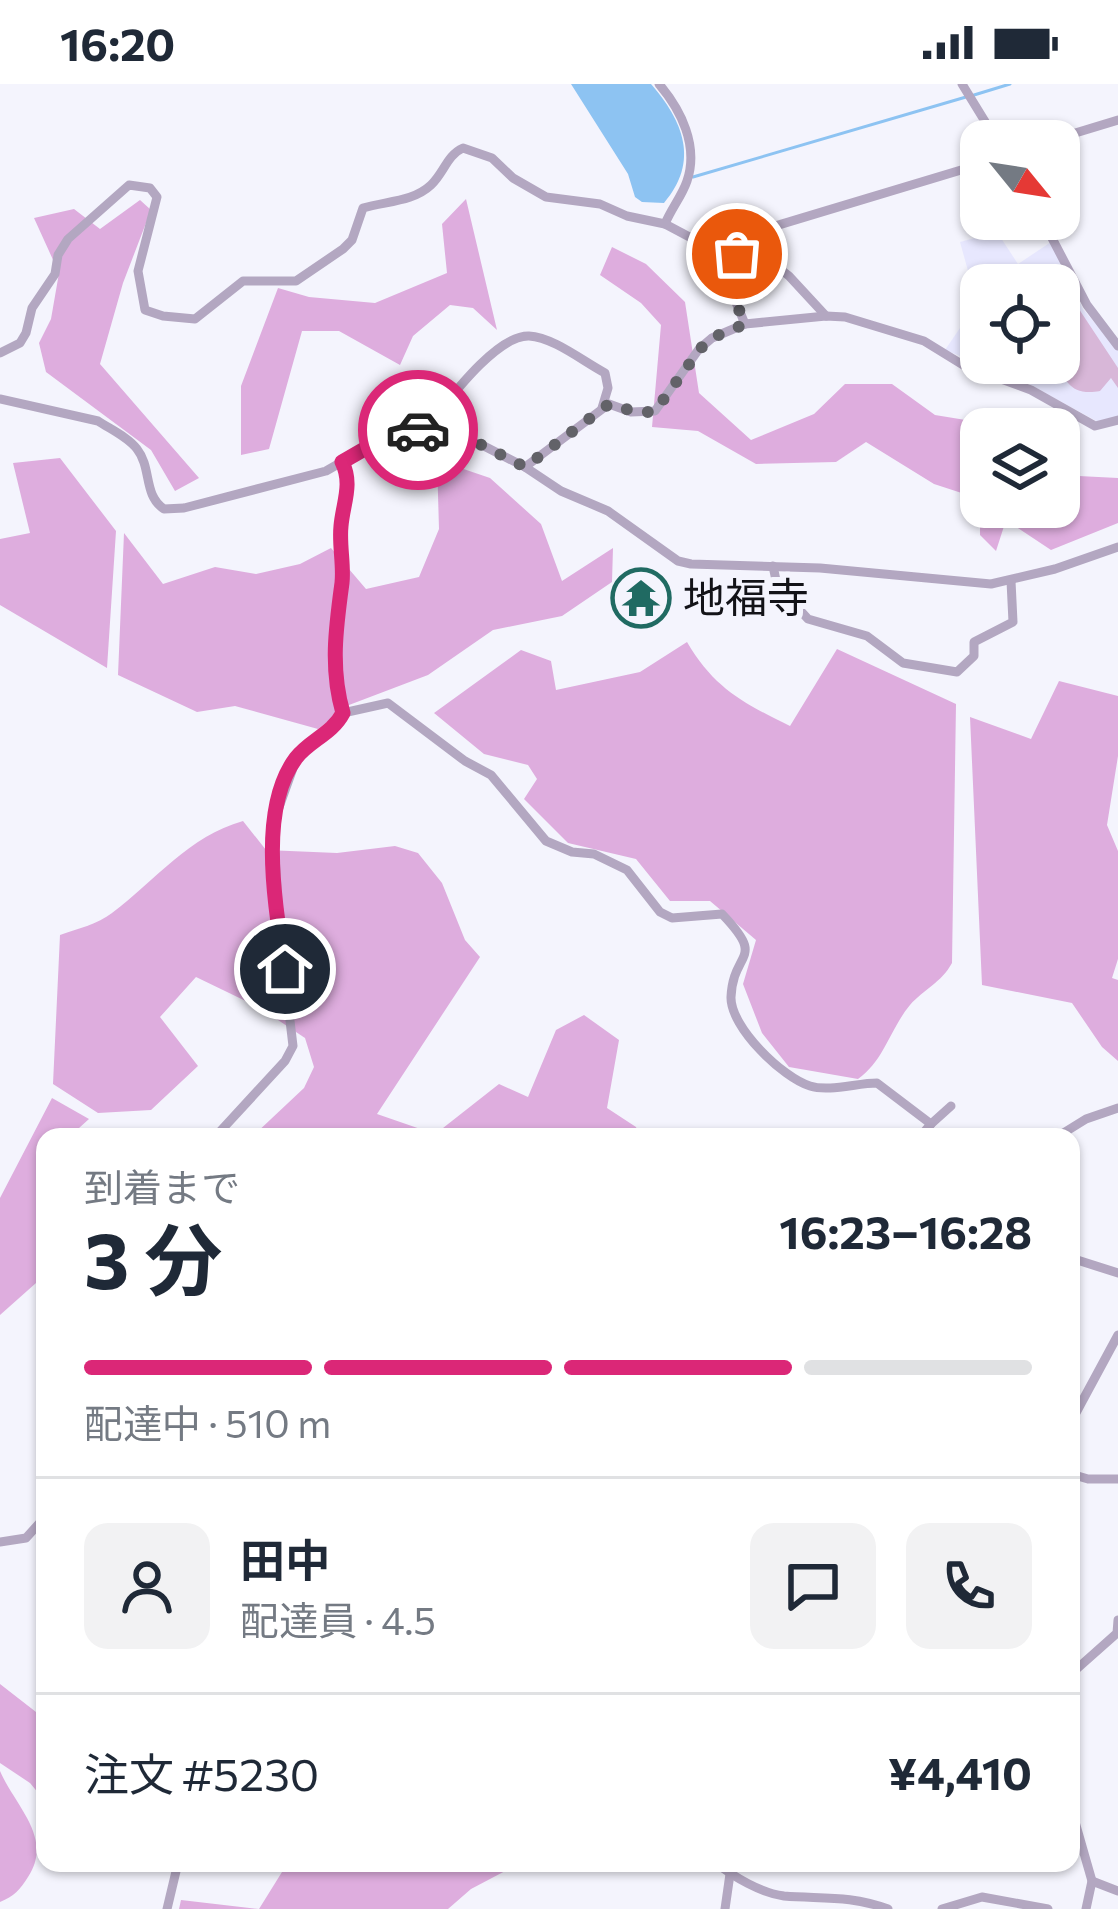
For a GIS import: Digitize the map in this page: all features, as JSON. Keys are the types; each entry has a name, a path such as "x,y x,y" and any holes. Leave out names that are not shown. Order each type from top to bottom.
{"street":[{"path":"659,84 678,108 690,158 686,184 665,224"},
{"path":"962,84 984,120"},
{"path":"1080,132 1118,120"},
{"path":"0,353 20,343 26,333 32,308 55,274 58,255 68,239 129,185 149,188 158,196 137,278 145,310 200,319 243,281 296,281 344,249 363,208 416,195 432,185 457,149 492,158 513,178 546,197 600,204 665,224 714,250 767,259 826,316"},
{"path":"714,250 722,242 960,170"},
{"path":"1053,240 1088,305 1118,346"},
{"path":"714,250 745,324"},
{"path":"525,467 602,408 615,403 632,412 655,411 707,340 745,324 826,316 845,317 924,341 963,365 1031,390 1095,426 1118,420"},
{"path":"425,429 484,362 505,344 529,336 605,374 608,388 602,408"},
{"path":"0,399 98,421 111,429 138,450 152,499 164,509 326,471 387,436 425,429 482,445 561,491 608,511 678,561 712,568 773,566 948,583 1011,581 1118,547"},
{"path":"223,1128 285,1061 293,1046 273,824 297,757 336,726 343,713 334,625 342,581 340,530 349,483 342,462"},
{"path":"773,566 777,585 808,619 867,636 903,663 956,672 974,656 974,642 1013,622 1011,581"},
{"path":"343,713 388,703 491,775 546,841 627,869 660,912 672,918 722,914 747,946 731,999 738,1020 760,1050 790,1077 815,1088 877,1083 931,1124"},
{"path":"928,1128 951,1106"},
{"path":"1072,1128 1118,1108"},
{"path":"1080,1261 1118,1273"},
{"path":"1080,1406 1118,1338"},
{"path":"1080,1477 1118,1479"},
{"path":"0,1542 26,1538 36,1526"},
{"path":"1080,1666 1117,1633 1118,1620"},
{"path":"1080,1839 1092,1881 1085,1908"},
{"path":"167,1909 176,1872"},
{"path":"727,1872 782,1896 829,1894 888,1909"},
{"path":"725,1909 730,1874"},
{"path":"1092,1881 1118,1891"},
{"path":"942,1909 982,1897 1048,1909"}],"shaded area":[{"path":"466,199 497,330 473,308 450,305 413,336 400,365 339,331 302,331 269,449 241,455 241,386 278,288 309,297 375,303 447,273 442,224"},
{"path":"140,200 151,210 123,283 100,364 199,478 175,491 151,450 46,372 39,343 51,319 59,273 34,218 74,209 100,229"},
{"path":"1002,240 1018,264 966,264 960,242"},
{"path":"1051,242 1062,264 1018,264"},
{"path":"612,247 646,264 685,302 699,393 751,440 814,414 845,384 892,384 935,415 960,419 960,492 934,484 866,442 836,462 756,464 698,431 652,427 661,325 641,303 600,275"},
{"path":"1080,303 1118,350 1118,418 1100,423 1029,384 1080,384"},
{"path":"1080,311 1118,368 1118,388 1111,378 1100,391 1070,384 1080,384"},
{"path":"960,328 960,356 945,350"},
{"path":"60,458 116,531 107,668 0,605 0,539 30,533 13,463"},
{"path":"437,460 490,478 541,524 562,581 613,548 612,582 562,616 493,630 428,675 349,705 318,729 235,706 197,712 118,675 124,533 163,584 215,567 256,574 300,564 331,548 366,589 419,577 439,529"},
{"path":"1080,476 1118,478 1118,523 1051,550 1018,528 1080,528"},
{"path":"980,528 1003,528 996,551 980,535"},
{"path":"687,642 731,693 790,726 837,649 956,704 952,963 910,1005 874,1063 858,1079 789,1067 762,1033 743,984 756,940 710,901 670,901 636,859 568,843 524,799 537,779 528,765 484,754 434,713 521,650 551,661 556,690 640,672"},
{"path":"1059,681 1118,696 1118,756 1107,825 1118,851 1118,959 1112,978 1118,980 1118,1061 1102,1047 1072,1003 982,985 970,717 1031,739"},
{"path":"243,821 266,850 337,853 395,846 418,853 442,883 465,940 480,957 377,1114 418,1128 262,1128 304,1088 314,1067 305,1038 260,1008 196,977 160,1017 198,1066 151,1110 98,1113 53,1084 60,935 106,917 189,848"},
{"path":"584,1015 619,1040 607,1108 636,1128 443,1128 499,1084 528,1097 556,1030"},
{"path":"52,1098 89,1119 79,1128 36,1128"},
{"path":"36,1129 36,1283 0,1315 0,1198"},
{"path":"0,1684 36,1712 36,1790 0,1763"},
{"path":"0,1771 35,1836 36,1856 25,1882 0,1902"},
{"path":"282,1872 503,1872 471,1889 448,1909 259,1909"},
{"path":"181,1900 259,1909 179,1909"}],"water":[{"path":"571,84 651,84 662,98 679,127 684,157 682,172 664,203 635,197 628,174"}],"waterway":[{"path":"974,95 1010,84"},
{"path":"693,177 966,97"}],"way so far":[{"path":"418,430 482,445 525,467 609,404 632,412 655,411 707,340 745,324 714,250 737,254"}],"place":[{"name":"地福寺","path":"641,598"}],"route":[{"path":"285,969 273,824 297,757 336,726 343,713 334,625 342,581 340,530 349,483 342,462 387,436 418,430"}]}
